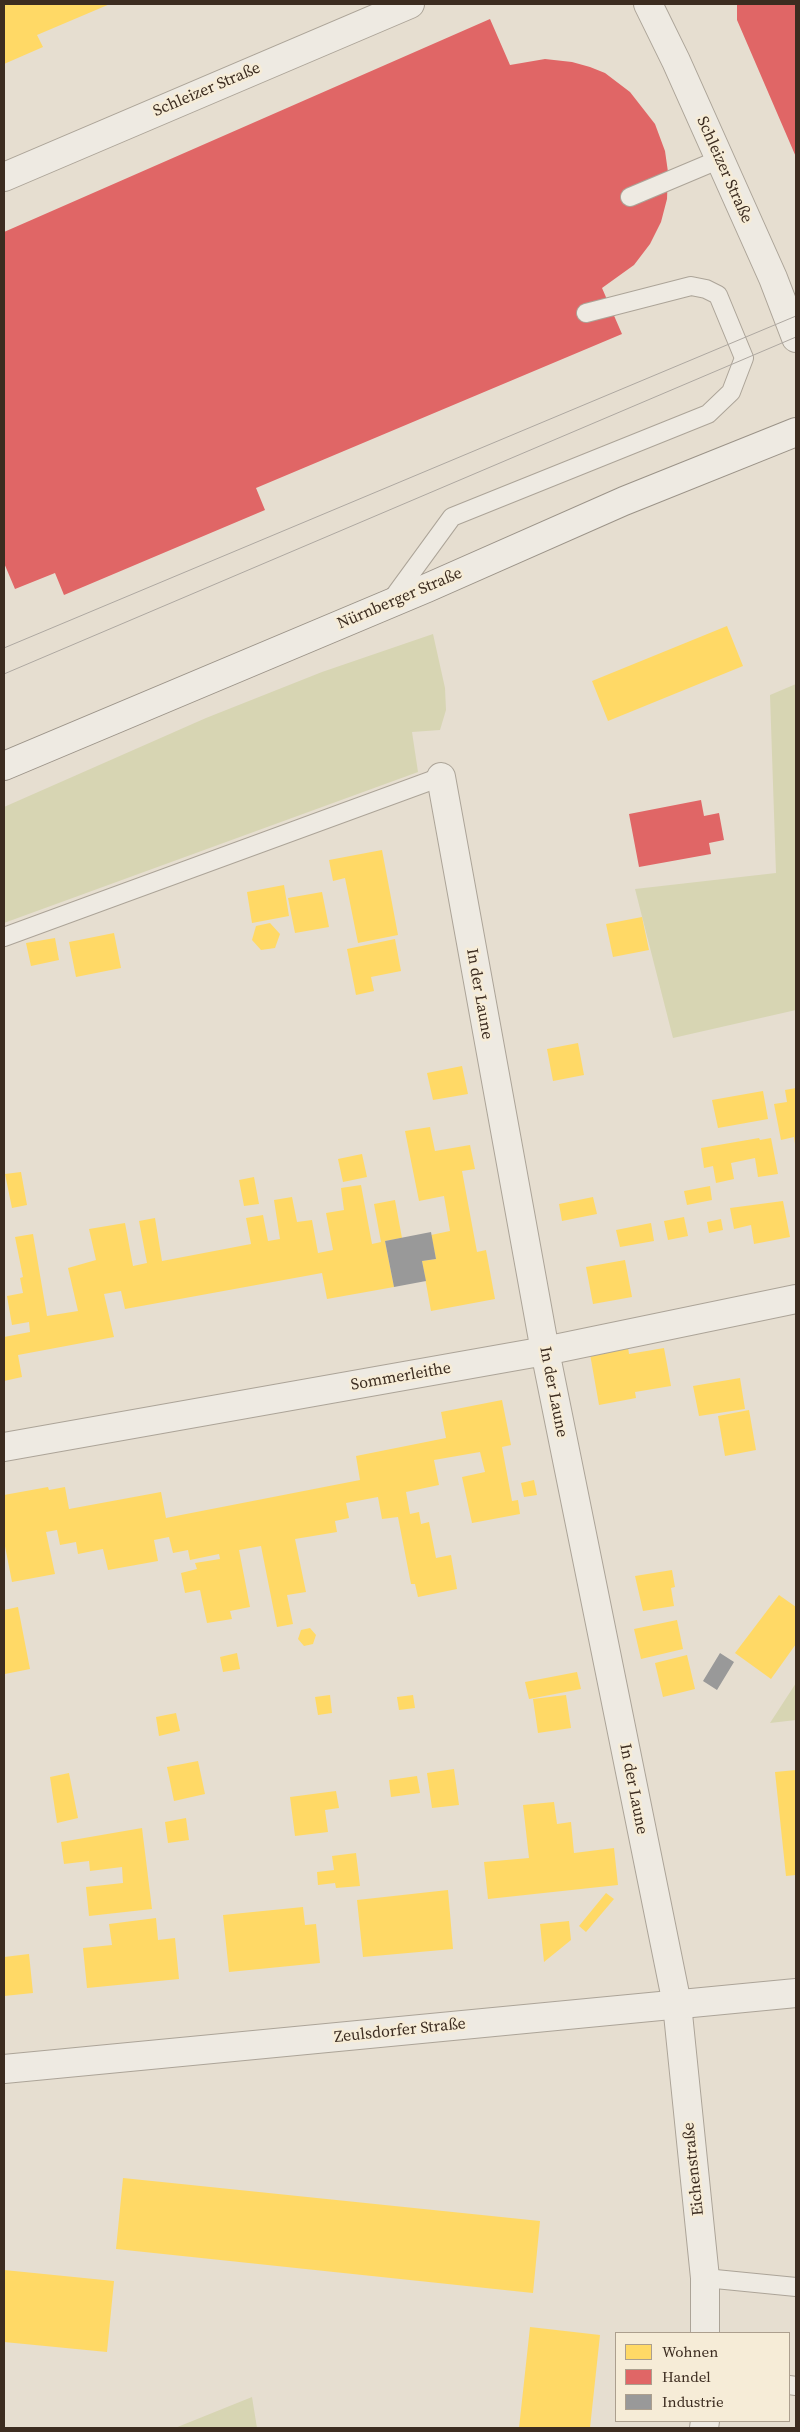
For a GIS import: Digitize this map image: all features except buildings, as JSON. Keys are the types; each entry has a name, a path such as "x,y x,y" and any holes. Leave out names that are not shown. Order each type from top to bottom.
{"street":[{"name":"Schleizer Straße","path":"4,177 410,4"},
{"name":"Schleizer Straße","path":"648,4 676,61 718,160 773,278 796,338"},
{"name":"Nürnberger Straße","path":"4,766 388,604 624,501 796,432"},
{"name":"In der Laune","path":"441,777 545,1351 677,2004"},
{"name":"Sommerleithe","path":"4,1447 545,1351 796,1299"},
{"name":"Zeulsdorfer Straße","path":"4,2070 796,1994"},
{"name":"Eichenstraße","path":"677,2004 705,2278 705,2332"}],"lane":[{"path":"630,197 718,160"},
{"path":"388,604 452,517 708,414 731,392 744,358 718,295 706,289 691,286 586,313"},
{"path":"4,937 441,777"},
{"path":"705,2278 796,2287"}],"shaded area":[{"path":"433,634 445,688 446,710 440,730 412,732 418,772 4,923 4,807 206,718 322,672"},
{"path":"796,684 796,1010 673,1038 635,889 776,873 770,695"},
{"path":"796,1683 796,1720 770,1723"},
{"path":"252,2397 257,2428 175,2428"}],"tram line":[{"path":"4,648 796,316"},
{"path":"4,674 796,337"}]}
